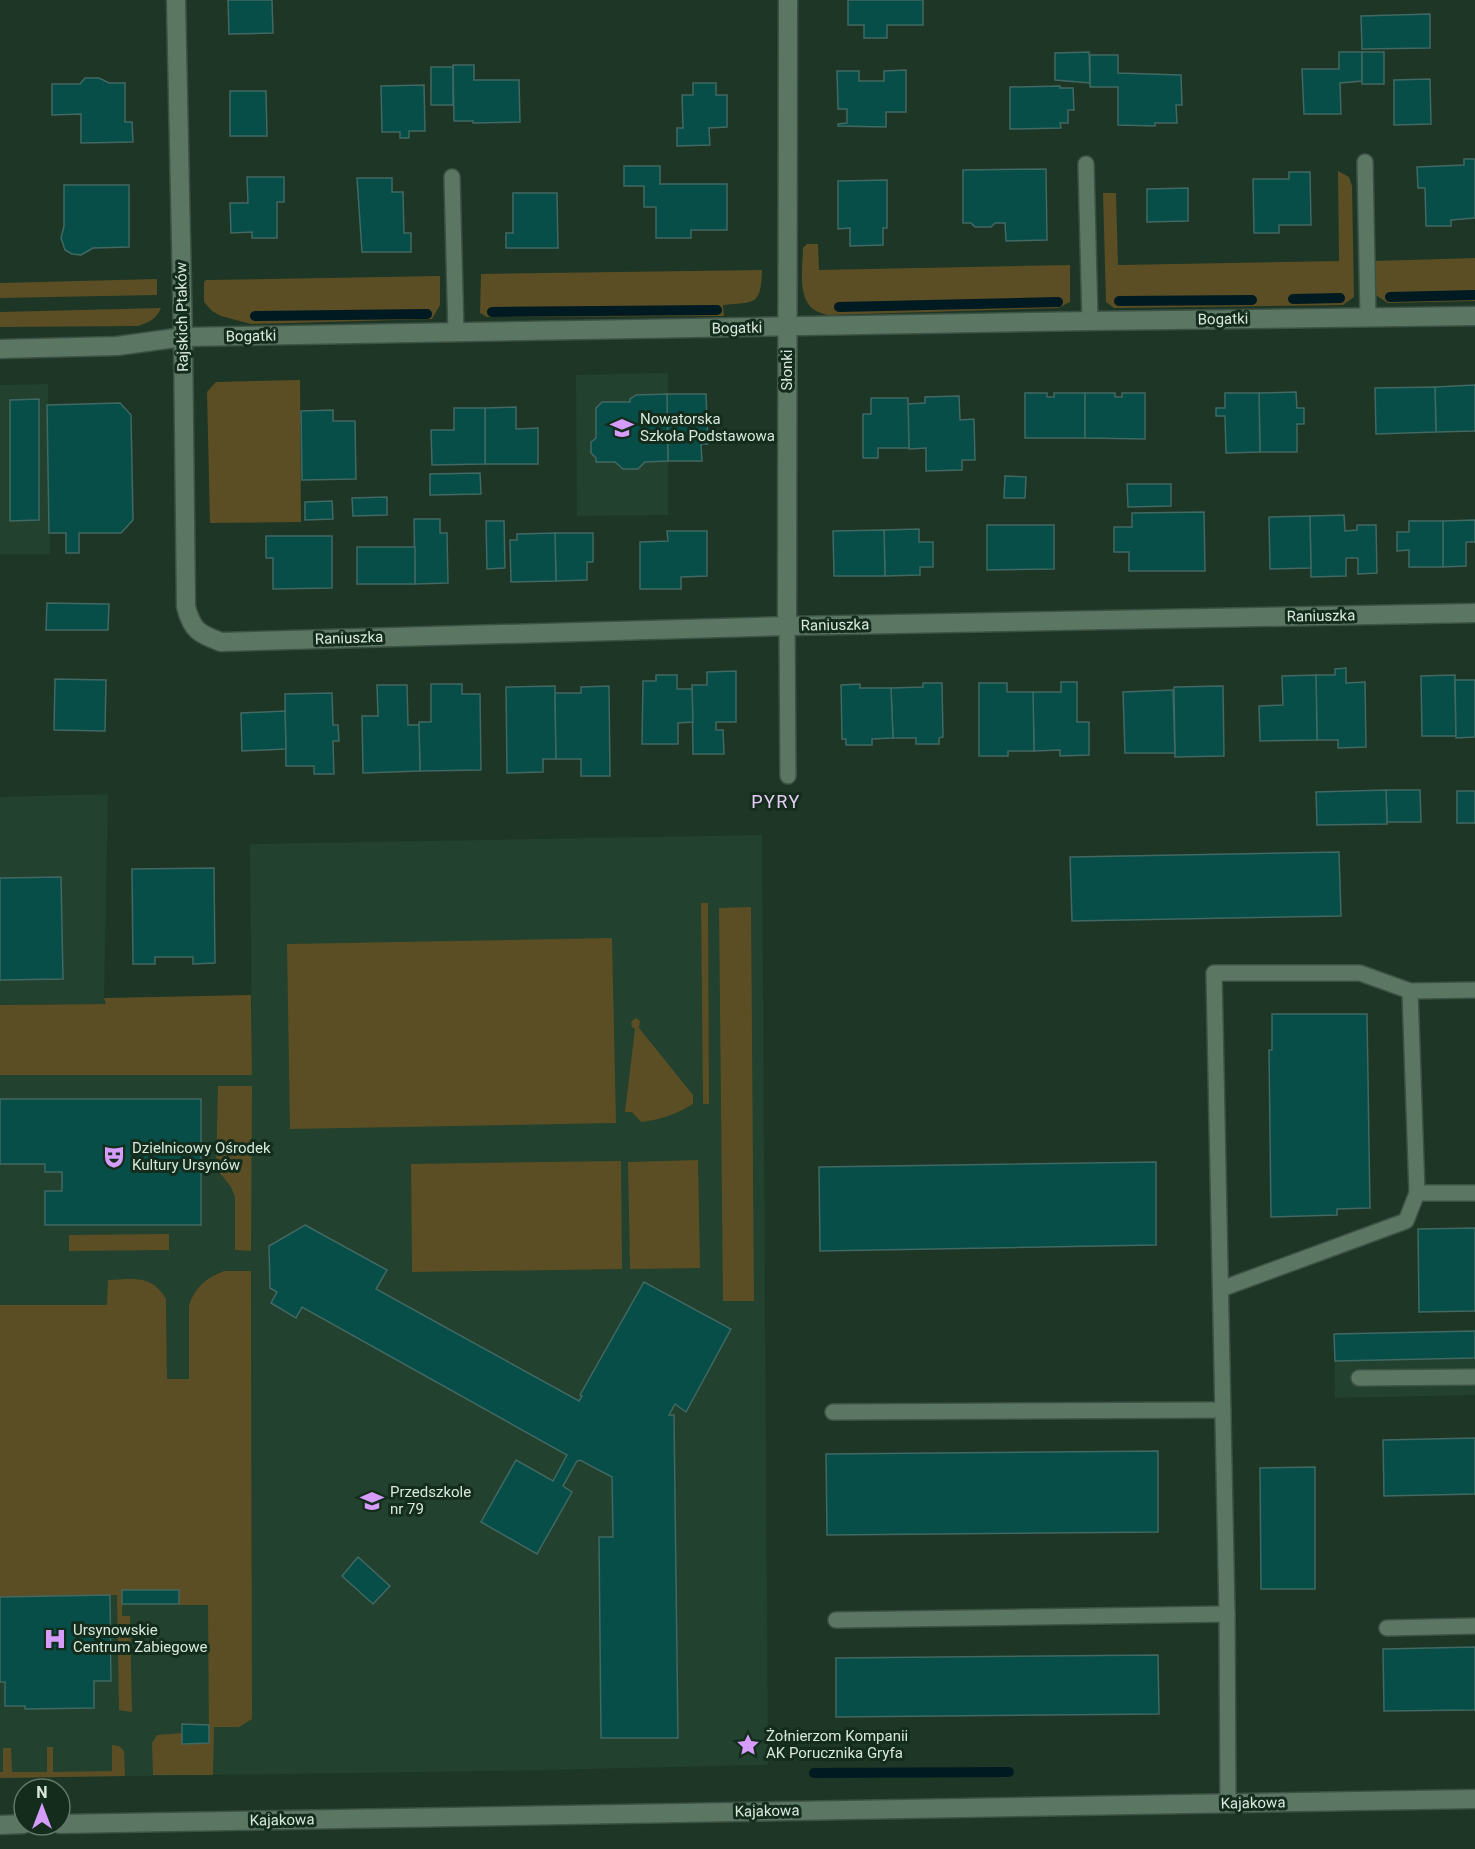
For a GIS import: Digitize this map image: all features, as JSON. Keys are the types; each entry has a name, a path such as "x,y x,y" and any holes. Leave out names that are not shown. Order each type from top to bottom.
{"street":[{"name":"Rajskich Ptaków","path":"176,0 186,607 190,621 197,631"},
{"name":"Słonki","path":"788,0 788,626"},
{"name":"Bogatki","path":"0,349 117,346 183,337 1475,316"},
{"name":"Raniuszka","path":"197,631 221,642 788,626 1475,613"},
{"name":"Kajakowa","path":"72,1824 1475,1799"}],"lane":[{"path":"1365,162 1368,318"},
{"path":"1086,164 1090,321"},
{"path":"452,177 456,333"},
{"name":"Słonki","path":"788,626 788,776"},
{"path":"1228,1803 1227,1614 1214,974 1360,973 1410,992 1475,990"},
{"path":"1221,1288 1406,1221 1417,1192 1410,992"},
{"path":"1417,1192 1475,1192"},
{"path":"1359,1378 1475,1377"},
{"path":"833,1412 1223,1410"},
{"path":"836,1620 1227,1614"},
{"path":"1388,1628 1475,1626"}],"shaded area":[{"path":"1338,171 1349,177 1352,186 1354,297 1343,305 1114,308 1106,302 1103,193 1116,193 1118,265 1339,261"},
{"path":"807,244 818,244 819,270 1070,265 1070,302 1058,308 827,315 813,309 805,297 802,263 803,248"},
{"path":"1475,258 1475,301 1388,303 1374,294 1374,261"},
{"path":"762,270 758,296 749,302 723,305 724,316 487,317 480,313 481,274"},
{"path":"440,276 440,305 432,319 251,324 221,316 212,311 204,302 204,282 206,280"},
{"path":"157,279 157,295 0,298 0,283"},
{"path":"161,308 152,320 138,326 0,327 0,312"},
{"name":"Nowatorska Szkoła Podstawowa","path":"668,373 668,515 577,516 576,375"},
{"path":"300,380 301,522 210,523 207,392 216,382"},
{"path":"48,384 50,554 0,554 0,385"},
{"path":"108,794 104,998 106,1004 0,1005 0,797"},
{"path":"762,835 768,1765 0,1778 0,1575 252,1577 251,1271 224,1271 215,1274 193,1295 189,1305 189,1379 167,1379 166,1299 108,1305 0,1305 0,1075 252,1074 250,844"},
{"path":"701,903 708,903 709,1104 703,1104"},
{"path":"751,907 754,1301 723,1301 719,908"},
{"path":"612,938 616,1123 290,1129 287,944"},
{"path":"251,995 252,1075 0,1075 0,1005 106,1004 104,998"},
{"path":"636,1018 640,1021 639,1028 693,1095 693,1104 687,1108 662,1118 641,1122 632,1112 625,1112 635,1029 631,1023"},
{"path":"218,1086 252,1086 251,1251 235,1250 235,1197 231,1187 216,1168"},
{"path":"698,1160 700,1268 630,1269 628,1162"},
{"path":"621,1161 622,1269 412,1272 411,1164"},
{"path":"169,1234 169,1250 69,1251 69,1235"},
{"path":"224,1271 251,1271 252,1719 239,1727 214,1727 213,1775 153,1775 152,1743 157,1735 182,1733 182,1744 209,1743 208,1605 179,1605 179,1590 123,1590 122,1616 130,1616 132,1712 119,1710 117,1595 0,1597 0,1305 107,1305 108,1280 134,1279 148,1282 155,1285 166,1299 167,1379 189,1379 189,1305 202,1284 212,1276"},
{"path":"1475,1331 1475,1395 1335,1398 1334,1334"},
{"path":"112,1745 119,1746 124,1751 125,1776 0,1778 0,1772 3,1772 3,1748 11,1748 12,1772 47,1772 47,1747 53,1747 53,1772 112,1771"}],"building":[{"path":"228,0 272,0 273,33 229,34"},
{"path":"848,0 923,0 923,25 887,25 887,38 864,38 864,25 848,25"},
{"path":"1430,14 1430,48 1362,49 1361,16"},
{"path":"1089,52 1090,83 1055,80 1055,53"},
{"path":"1339,52 1362,52 1362,81 1340,83 1341,114 1304,114 1302,69 1339,69"},
{"path":"1362,52 1384,52 1384,84 1362,84"},
{"path":"1090,55 1118,55 1118,73 1181,75 1182,105 1176,105 1177,123 1155,123 1155,126 1118,125 1118,87 1090,87"},
{"path":"453,65 474,65 474,80 519,80 520,122 454,121"},
{"path":"431,67 453,67 453,105 431,105"},
{"path":"906,70 906,112 886,112 886,127 838,126 838,124 847,123 847,109 838,109 837,71 859,71 859,81 884,81 884,71"},
{"path":"85,78 99,78 109,83 125,83 125,122 132,122 133,142 81,143 81,114 52,115 52,84 80,84"},
{"path":"1430,79 1431,124 1394,125 1394,80"},
{"path":"693,83 716,83 716,95 727,95 727,127 709,128 710,145 677,146 677,128 683,128 682,95 693,95"},
{"path":"424,85 425,131 409,131 409,138 400,138 400,132 382,132 381,86"},
{"path":"1060,86 1060,88 1073,88 1074,110 1068,110 1068,123 1060,123 1061,128 1010,129 1010,87"},
{"path":"230,91 266,91 267,136 230,136"},
{"path":"1464,159 1475,159 1475,218 1451,220 1451,226 1426,226 1425,188 1418,188 1417,167 1464,165"},
{"path":"624,166 660,166 660,184 727,184 727,230 691,230 691,238 656,238 656,207 644,207 644,186 624,186"},
{"path":"1046,169 1047,240 1006,241 1005,223 995,223 991,227 975,227 971,223 963,223 963,170"},
{"path":"1289,172 1310,172 1311,225 1279,225 1279,233 1254,233 1253,179 1289,179"},
{"path":"247,177 284,177 284,202 277,202 277,238 252,238 252,232 231,233 230,203 248,203"},
{"path":"357,178 392,178 392,192 403,192 404,233 411,233 411,252 362,252"},
{"path":"887,180 887,228 883,228 883,245 850,246 850,228 838,229 838,181"},
{"path":"64,185 129,185 129,247 93,248 81,255 65,250 61,238 64,226"},
{"path":"1188,188 1188,221 1147,222 1147,189"},
{"path":"513,193 557,193 558,248 506,248 506,233 513,233"},
{"path":"1475,385 1475,431 1436,432 1435,387"},
{"path":"1435,387 1436,432 1376,434 1375,388"},
{"path":"1296,392 1297,408 1304,408 1304,424 1297,424 1297,452 1260,452 1259,393"},
{"path":"1025,393 1047,393 1047,397 1054,397 1054,393 1085,393 1085,438 1025,438"},
{"path":"1085,393 1115,393 1115,397 1122,397 1122,393 1145,393 1145,439 1085,438"},
{"path":"1225,393 1259,393 1260,452 1226,453 1225,416 1216,416 1216,408 1225,408"},
{"path":"667,394 706,394 708,444 701,444 702,461 668,461"},
{"path":"667,394 668,461 645,462 638,469 623,469 615,462 596,462 596,458 591,453 591,442 596,438 596,408 602,402 630,402 630,399 636,395"},
{"path":"959,396 960,420 974,419 975,460 962,460 962,470 926,471 926,448 909,449 907,404 925,403 925,397"},
{"path":"871,398 908,398 909,448 878,448 878,458 863,458 863,414 871,414"},
{"path":"39,399 39,520 10,521 10,400"},
{"path":"120,403 131,415 133,520 121,533 79,533 79,553 66,553 66,533 49,533 47,405"},
{"path":"516,407 516,429 538,428 538,464 485,464 485,408"},
{"path":"454,408 485,408 485,464 432,465 431,430 454,430"},
{"path":"333,410 333,421 355,421 356,479 302,480 301,411"},
{"path":"480,473 481,494 430,495 430,474"},
{"path":"1005,476 1026,477 1025,498 1004,498"},
{"path":"1127,484 1171,484 1171,506 1128,507"},
{"path":"387,497 387,515 353,516 352,498"},
{"path":"332,501 333,519 305,520 305,502"},
{"path":"1204,512 1205,571 1129,571 1129,552 1114,552 1114,527 1132,527 1132,513"},
{"path":"1344,515 1345,531 1357,530 1357,525 1376,525 1377,573 1358,574 1358,558 1346,558 1346,576 1311,577 1310,516"},
{"path":"1310,516 1311,568 1270,569 1269,517"},
{"path":"414,519 440,519 440,533 447,533 448,583 415,584"},
{"path":"1475,520 1475,542 1466,542 1466,566 1443,567 1443,521"},
{"path":"486,521 504,521 505,568 487,569"},
{"path":"1409,521 1443,521 1443,567 1409,567 1409,550 1397,551 1397,532 1409,532"},
{"path":"987,525 1054,525 1054,569 987,570"},
{"path":"919,529 919,542 933,542 933,567 920,567 920,575 885,576 884,530"},
{"path":"884,530 885,576 834,576 833,531"},
{"path":"667,531 707,531 707,576 681,577 681,589 640,589 640,542 668,541"},
{"path":"555,533 593,533 593,562 587,562 587,580 556,581"},
{"path":"555,533 556,581 511,582 510,540 517,540 517,534"},
{"path":"266,536 332,536 332,588 273,589 273,558 266,558"},
{"path":"357,547 415,547 415,584 357,584"},
{"path":"47,603 109,604 108,630 46,630"},
{"path":"1346,668 1346,683 1365,682 1366,747 1338,748 1338,740 1317,740 1316,675 1335,675 1335,669"},
{"path":"736,671 736,722 716,722 716,730 723,730 724,754 693,754 692,685 707,685 707,672"},
{"path":"656,675 677,675 677,689 692,689 693,722 678,723 678,744 642,744 643,681 656,681"},
{"path":"1316,675 1317,740 1260,741 1259,706 1283,705 1282,676"},
{"path":"1455,675 1456,736 1422,736 1421,676"},
{"path":"55,679 106,680 105,731 54,730"},
{"path":"1455,680 1475,680 1475,737 1456,738"},
{"path":"1061,682 1077,682 1077,722 1089,722 1089,755 1060,756 1060,750 1034,751 1033,692 1061,692"},
{"path":"923,683 942,683 943,737 939,738 939,744 916,744 916,738 893,738 891,688 923,687"},
{"path":"979,683 1007,683 1007,692 1033,692 1034,751 1008,751 1008,756 979,756"},
{"path":"431,684 462,684 462,694 480,694 481,770 420,771 419,722 431,722"},
{"path":"860,684 860,688 891,688 893,738 872,739 872,745 846,745 846,739 842,739 841,685"},
{"path":"377,685 407,685 408,725 419,725 420,771 363,773 362,716 378,716"},
{"path":"555,686 556,759 543,759 543,772 507,773 506,687"},
{"path":"609,686 610,776 581,776 581,759 556,759 555,693 581,693 581,687"},
{"path":"1223,686 1224,756 1175,757 1174,687"},
{"path":"1173,690 1175,753 1125,753 1123,692"},
{"path":"332,693 333,725 338,725 339,741 333,741 334,774 314,774 314,766 286,766 285,694"},
{"path":"285,711 286,749 242,751 241,713"},
{"path":"1386,790 1420,790 1421,822 1387,822"},
{"path":"1386,790 1387,824 1317,825 1316,792"},
{"path":"1457,791 1475,791 1475,823 1457,823"},
{"path":"1339,852 1341,916 1072,921 1070,857"},
{"path":"214,868 215,963 193,964 193,957 155,957 155,964 133,964 132,869"},
{"path":"61,877 63,979 0,980 0,878"},
{"path":"1272,1014 1367,1014 1370,1208 1337,1209 1337,1215 1271,1217 1269,1050 1272,1050"},
{"path":"0,1099 201,1099 201,1225 45,1225 45,1191 62,1191 62,1172 45,1172 45,1164 0,1164"},
{"path":"1156,1162 1156,1245 820,1251 819,1167"},
{"path":"305,1225 387,1270 376,1289 579,1401 582,1396 580,1395 644,1282 731,1329 686,1412 675,1404 669,1415 674,1415 678,1738 601,1738 599,1537 613,1537 612,1477 580,1460 577,1461 563,1486 572,1492 537,1554 481,1522 516,1460 553,1481 567,1455 302,1307 296,1318 271,1303 277,1292 270,1288 269,1246"},
{"path":"1475,1228 1475,1311 1419,1312 1418,1229"},
{"path":"1475,1331 1475,1358 1335,1361 1334,1334"},
{"path":"1475,1438 1475,1494 1384,1496 1383,1440"},
{"path":"1158,1451 1158,1532 827,1535 826,1454"},
{"path":"1315,1467 1315,1589 1261,1589 1260,1468"},
{"path":"358,1557 390,1586 373,1604 342,1576"},
{"path":"122,1590 179,1590 179,1604 122,1604"},
{"name":"Ursynowskie Centrum Zabiegowe","path":"110,1595 111,1681 94,1681 94,1708 25,1709 25,1706 5,1706 5,1682 0,1682 0,1597"},
{"path":"1475,1647 1475,1710 1384,1711 1383,1649"},
{"path":"1158,1655 1159,1714 836,1717 836,1658"},
{"path":"182,1724 209,1725 209,1743 182,1744"}],"waterway":[{"path":"1390,297 1475,295"},
{"path":"1293,299 1340,298"},
{"path":"1119,301 1252,300"},
{"path":"839,307 1058,302"},
{"path":"492,312 717,310"},
{"path":"255,316 427,314"},
{"path":"814,1773 1009,1772"}],"place":[{"name":"Nowatorska Szkoła Podstawowa","path":"622,428"},
{"name":"Dzielnicowy Ośrodek Kultury Ursynów","path":"114,1157"},
{"name":"Przedszkole nr 79","path":"372,1501"},
{"name":"Ursynowskie Centrum Zabiegowe","path":"55,1639"},
{"name":"Żołnierzom Kompanii AK Porucznika Gryfa","path":"748,1745"}],"district":[{"name":"PYRY","path":"776,802"}]}
